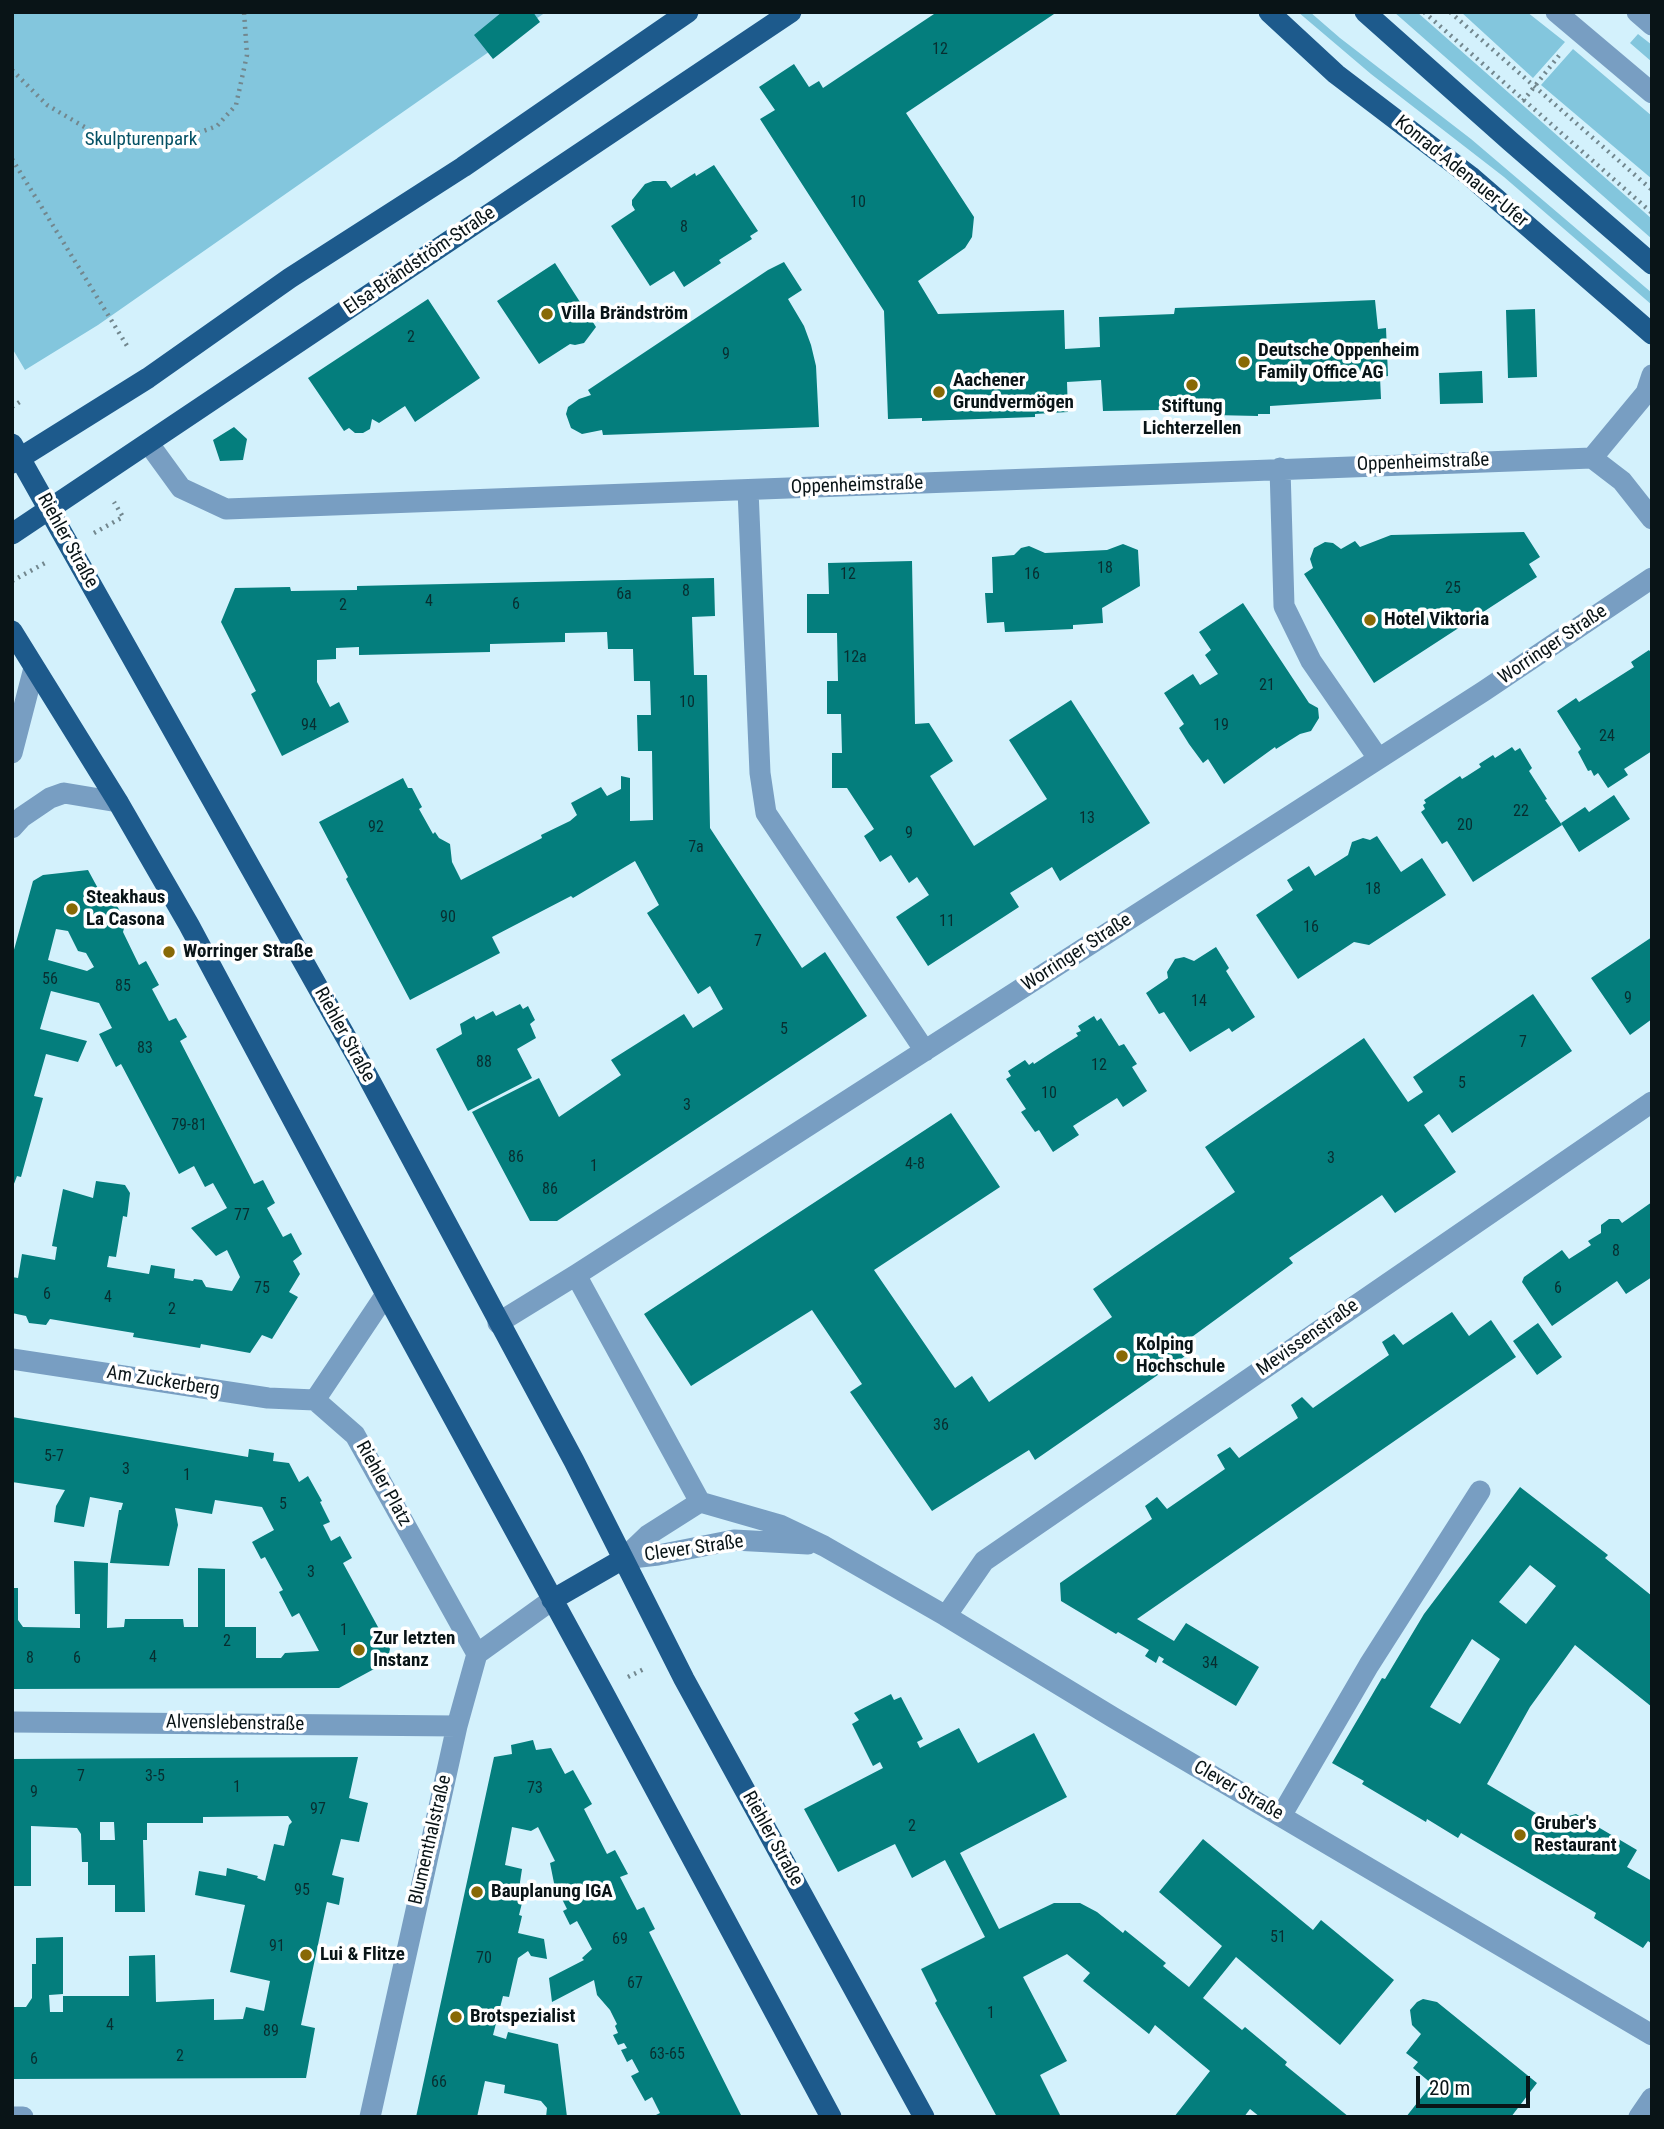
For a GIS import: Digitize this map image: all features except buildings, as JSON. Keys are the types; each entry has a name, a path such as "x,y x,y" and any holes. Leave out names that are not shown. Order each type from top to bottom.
{"main road":[{"path":"15,455 148,377 290,278 463,167 688,12"},
{"name":"Elsa-Brändström-Straße","path":"12,534 791,12"},
{"name":"Konrad-Adenauer-Ufer","path":"1269,12 1336,74 1470,176 1652,334"},
{"path":"1366,12 1652,264"},
{"name":"Riehler Straße","path":"15,455 361,1064 498,1323 575,1461 684,1679 924,2117"},
{"path":"15,639 118,802 208,961 831,2117"},
{"path":"552,1600 624,1559"}],"street":[{"path":"1556,12 1652,93"},
{"path":"1637,12 1652,24"},
{"path":"1652,375 1646,393 1592,458 1622,481 1652,519"},
{"name":"Oppenheimstraße","path":"149,444 181,488 226,509 1592,458"},
{"path":"1280,468 1284,606 1311,661 1378,758"},
{"path":"748,490 760,773 766,813 925,1051"},
{"name":"Worringer Straße","path":"498,1323 925,1051 1652,578"},
{"path":"12,753 34,668"},
{"path":"12,828 22,817 50,798 64,793 118,802"},
{"name":"Mevissenstraße","path":"946,1616 984,1561 1652,1102"},
{"path":"576,1275 700,1502"},
{"path":"315,1400 386,1294"},
{"name":"Am Zuckerberg","path":"12,1359 268,1398 315,1400"},
{"name":"Riehler Platz","path":"315,1400 355,1435 477,1654"},
{"path":"1281,1816 1369,1665 1480,1492"},
{"name":"Clever Straße","path":"624,1559 648,1535 700,1502 779,1525 824,1546 946,1616 1652,2035"},
{"name":"Clever Straße","path":"624,1559 734,1541 775,1541 824,1546"},
{"path":"477,1654 552,1600"},
{"name":"Blumenthalstraße","path":"370,2117 457,1726 477,1654"},
{"name":"Alvenslebenstraße","path":"12,1722 457,1726"},
{"path":"1639,2117 1652,2098"},
{"path":"12,2117 23,2117"}],"path":[{"path":"12,70 47,105 93,132 147,143 190,136 217,126 236,105 247,55 244,12"},
{"path":"1424,12 1652,213"},
{"path":"1450,12 1652,190"},
{"path":"1523,101 1563,51"},
{"path":"12,159 128,349"},
{"path":"12,407 21,401"}],"green space":[{"name":"Skulpturenpark","path":"12,12 546,12 98,325 25,370 12,348"},
{"path":"1298,12 1310,12 1471,139 1652,293 1652,305 1504,177 1371,74"},
{"path":"1394,12 1417,12 1652,219 1652,239"},
{"path":"1461,12 1527,12 1565,42 1533,78"},
{"path":"1638,34 1652,45 1652,62 1630,43"},
{"path":"1573,49 1652,116 1652,179 1541,85"}],"place":[{"name":"Villa Brändström","path":"547,314"},
{"name":"Deutsche Oppenheim Family Office AG","path":"1244,362"},
{"name":"Stiftung Lichterzellen","path":"1192,385"},
{"name":"Aachener Grundvermögen","path":"939,392"},
{"name":"Hotel Viktoria","path":"1370,620"},
{"name":"Steakhaus La Casona","path":"72,909"},
{"name":"Worringer Straße","path":"169,952"},
{"name":"Kolping Hochschule","path":"1122,1356"},
{"name":"Zur letzten Instanz","path":"359,1650"},
{"name":"Gruber's Restaurant","path":"1520,1835"},
{"name":"Bauplanung IGA","path":"477,1892"},
{"name":"Lui & Flitze","path":"306,1955"},
{"name":"Brotspezialist","path":"456,2017"}]}
